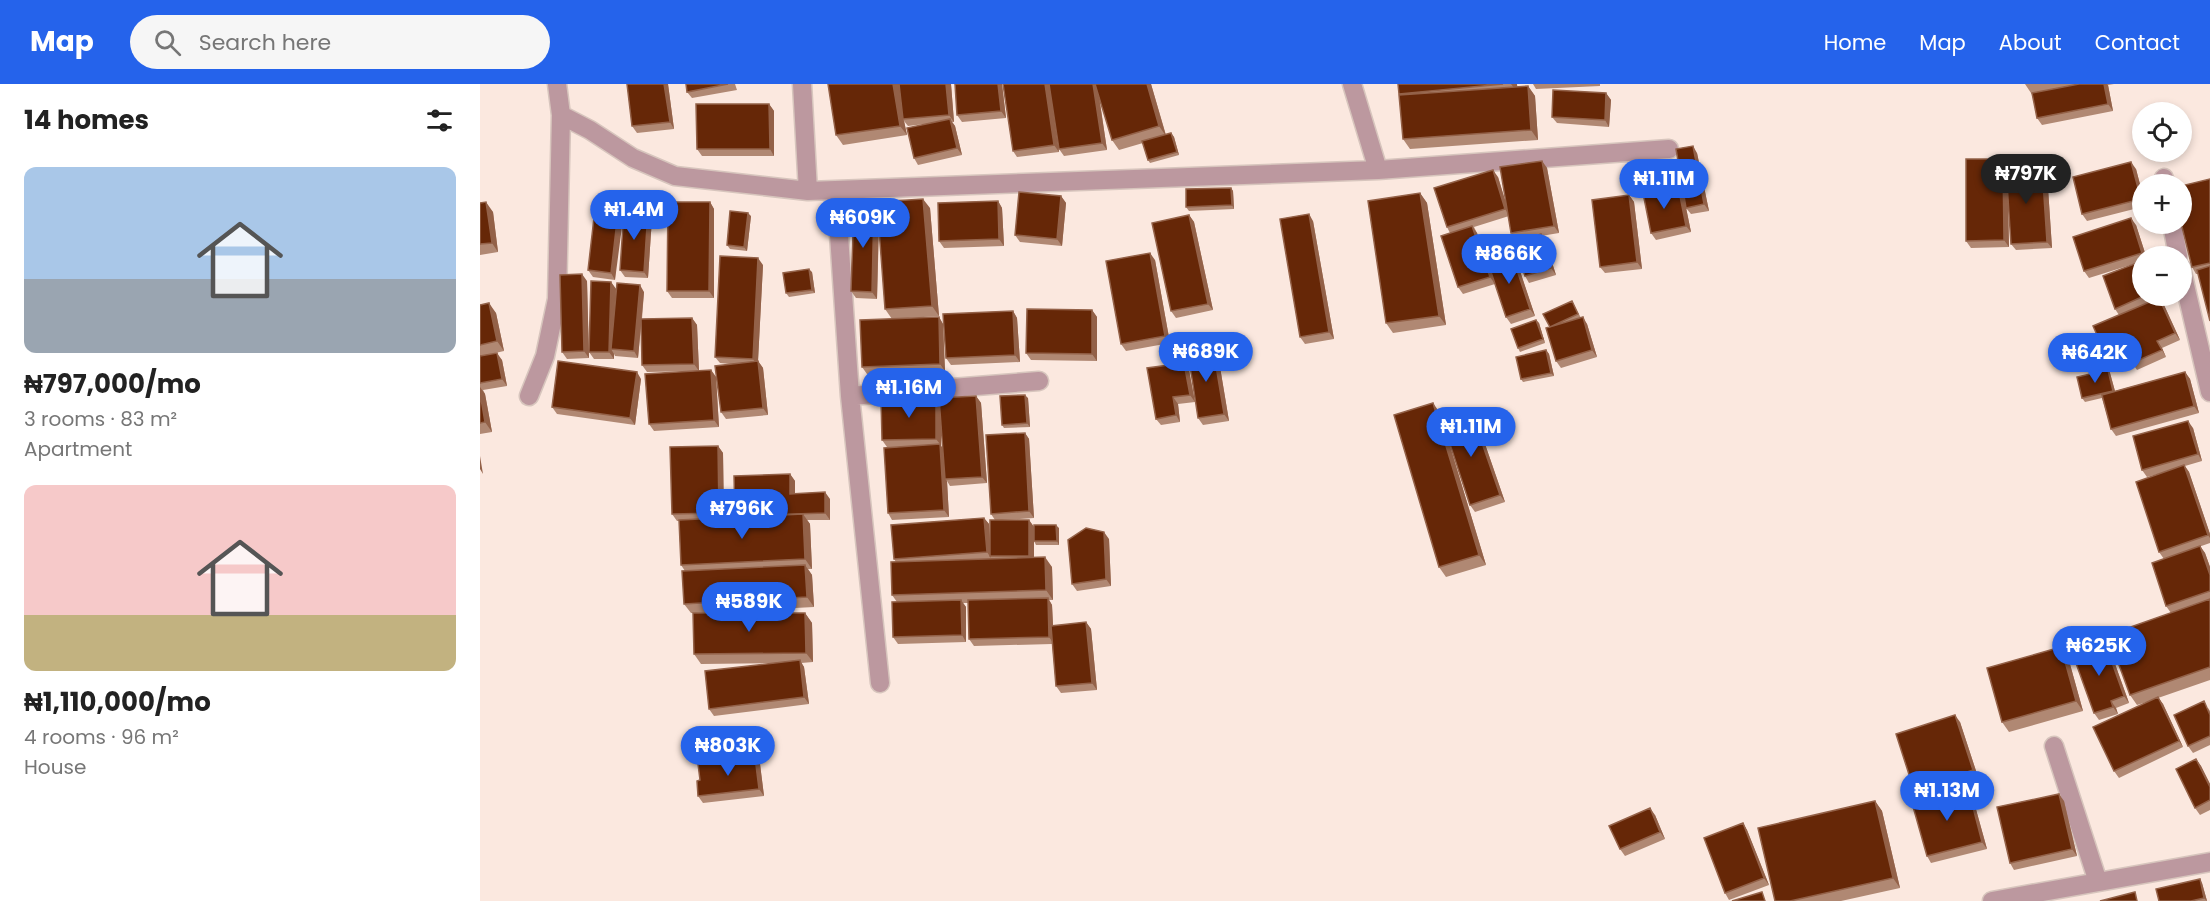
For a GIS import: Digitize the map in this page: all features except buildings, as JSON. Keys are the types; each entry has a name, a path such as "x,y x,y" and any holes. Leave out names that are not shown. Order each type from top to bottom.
{"street":[{"path":"529,396 545,356 556,299 561,115 557,84"},
{"path":"802,84 808,191"},
{"path":"1352,84 1378,170"},
{"path":"561,115 590,130 633,158 675,176 808,191 1378,170 1669,149"},
{"path":"836,191 850,396 880,683"},
{"path":"2190,306 2210,392"},
{"path":"850,396 1039,381"},
{"path":"2054,746 2098,882"},
{"path":"1992,901 2210,862"}]}
